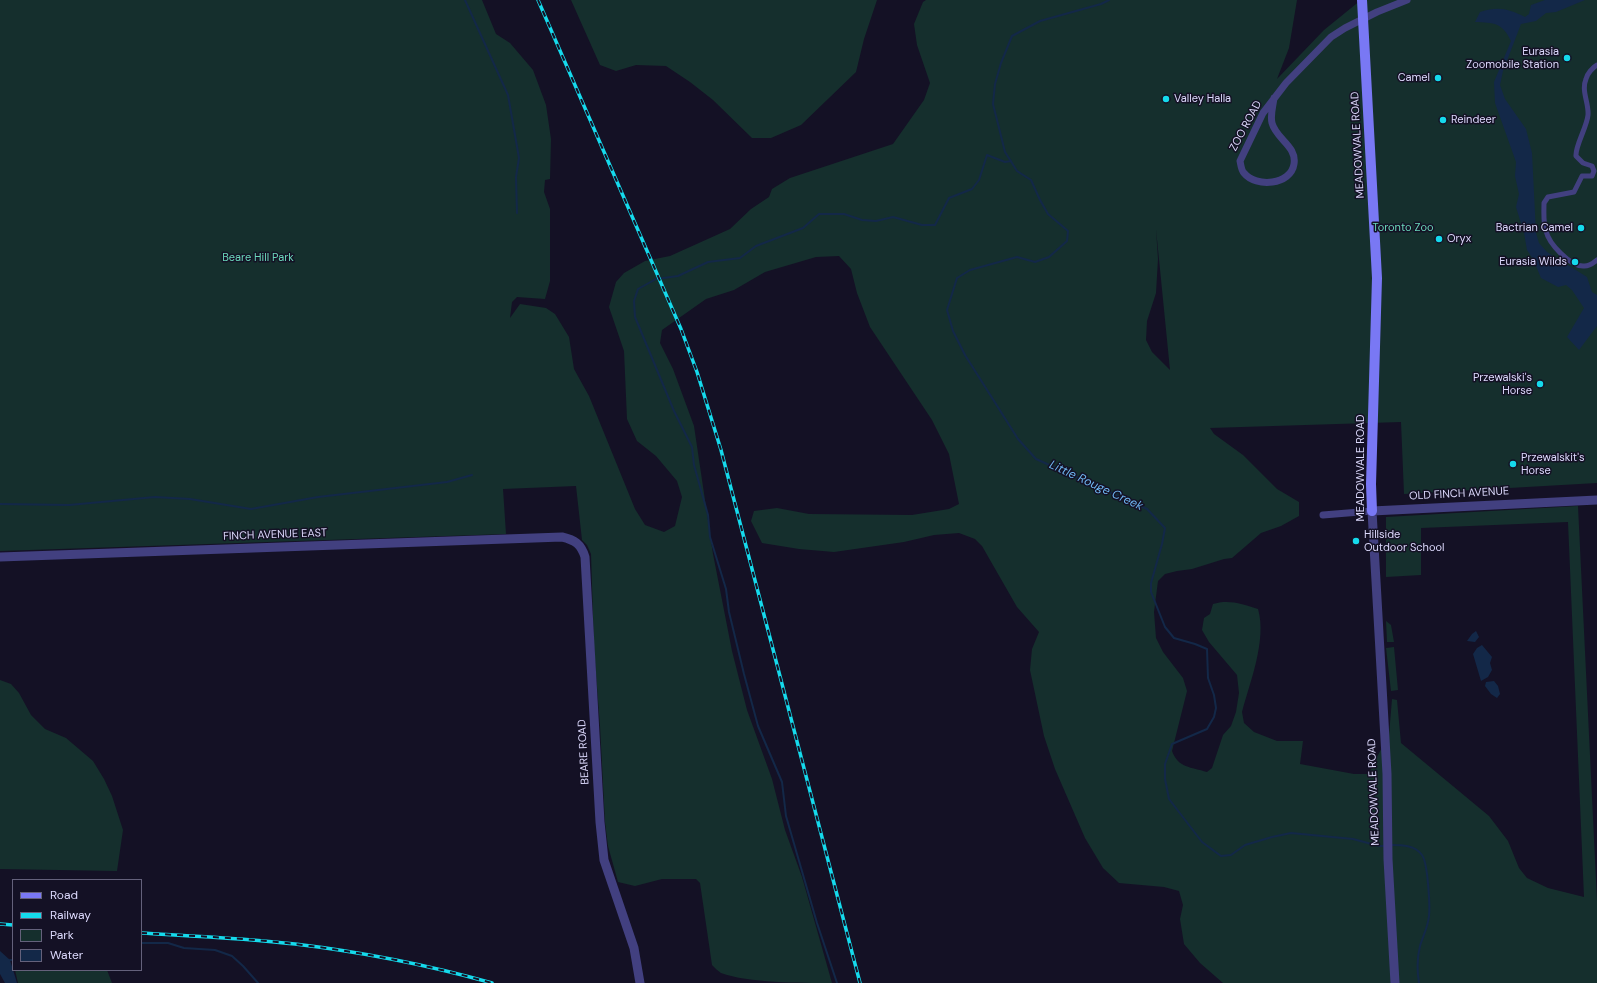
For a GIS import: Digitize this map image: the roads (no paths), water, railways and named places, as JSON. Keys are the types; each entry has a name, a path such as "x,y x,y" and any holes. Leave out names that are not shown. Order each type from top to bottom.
{"main road":[{"name":"MEADOWVALE ROAD","path":"1362,0 1377,278 1371,484 1372,511"}],"street":[{"name":"ZOO ROAD","path":"1274,98 1271,121 1275,132 1291,149 1295,161 1292,172 1288,176 1271,182 1265,182 1250,178 1244,173 1240,161 1263,113 1274,98 1286,83 1331,37 1363,18 1407,0"},
{"path":"1597,64 1585,79 1584,91 1588,108 1588,117 1583,136 1575,151 1576,156 1583,163 1592,166 1594,171 1592,176 1582,176 1574,192 1548,198 1544,203 1546,231 1553,246 1565,258 1582,267 1590,265 1597,260"},
{"name":"OLD FINCH AVENUE","path":"1323,515 1372,511 1597,500"},
{"name":"MEADOWVALE ROAD","path":"1372,511 1387,774 1387,834 1395,983"},
{"name":"BEARE ROAD","path":"552,538 562,537 572,539 578,544 585,557 600,822 604,860 634,948 640,983"},
{"name":"FINCH AVENUE EAST","path":"0,557 552,538"}],"water":[{"path":"1545,0 1585,0 1556,12 1546,13 1536,21 1521,24 1503,71 1500,85 1505,99 1526,129 1532,153 1536,233 1539,243 1547,252 1587,277 1592,292 1597,295 1597,326 1579,350 1567,337 1584,308 1572,290 1566,285 1558,287 1541,278 1533,259 1527,250 1524,233 1516,207 1519,194 1515,176 1516,162 1495,103 1494,82 1511,41 1501,27 1492,23 1475,22 1480,12 1493,9 1508,10 1525,17 1529,14 1531,5"},
{"path":"1476,631 1479,637 1475,642 1467,641 1472,634"},
{"path":"1482,645 1492,657 1490,663 1492,670 1488,677 1481,681 1473,654 1477,648"},
{"path":"1494,681 1498,686 1500,694 1497,698 1491,694 1485,686 1486,682"},
{"path":"0,951 10,960 12,971 13,971 17,983 5,983 0,974"}],"waterway":[{"path":"465,0 508,95 519,158 516,177 517,213"},
{"name":"Little Rouge Creek","path":"1109,0 1101,4 1040,21 1012,36 1001,63 995,84 993,104 1005,152 1017,171 1031,180 1048,214 1068,231 1067,241 1049,257 1035,262 1017,257 970,270 957,278 947,310 953,331 965,355 1018,439 1036,459 1147,509 1165,528 1151,583 1151,592 1165,627 1174,638 1207,649 1208,678 1214,695 1216,708 1214,717 1207,729 1172,744 1165,764 1165,779 1169,799 1202,842 1221,856 1231,855 1245,845 1291,833 1353,839 1379,846 1385,846"},
{"path":"837,983 817,923 786,816 782,782 758,726 729,612 726,589 710,537 708,515 694,465 692,447 674,411 635,317 634,301 638,289 656,279 678,276 708,262 740,258 756,246 803,228 819,214 844,214 862,220 876,221 893,217 922,225 935,225 949,198 972,189 979,180 987,155 1005,162 1011,161"},
{"path":"0,504 69,505 155,497 190,499 251,509 318,497 447,482 472,475"},
{"name":"Little Rouge Creek","path":"1391,845 1412,847 1416,849 1422,855 1426,866 1429,894 1429,916 1427,928 1418,955 1419,983"},
{"path":"142,943 168,943 184,948 215,950 232,956 258,983"}],"railway":[{"path":"538,0 681,329 697,372 721,450 860,983"},
{"path":"0,924 12,925"},
{"path":"142,933 257,940 320,947 419,965 492,983"}],"place":[{"name":"Eurasia Zoomobile Station","path":"1567,58"},
{"name":"Camel","path":"1438,78"},
{"name":"Valley Halla","path":"1166,99"},
{"name":"Reindeer","path":"1443,120"},
{"name":"Bactrian Camel","path":"1581,228"},
{"name":"Oryx","path":"1439,239"},
{"name":"Eurasia Wilds","path":"1575,262"},
{"name":"Przewalski's Horse","path":"1540,384"},
{"name":"Przewalskit's Horse","path":"1513,464"},
{"name":"Hillside Outdoor School","path":"1356,541"}],"park label":[{"name":"Toronto Zoo","path":"1403,228"},
{"name":"Beare Hill Park","path":"258,258"}]}
